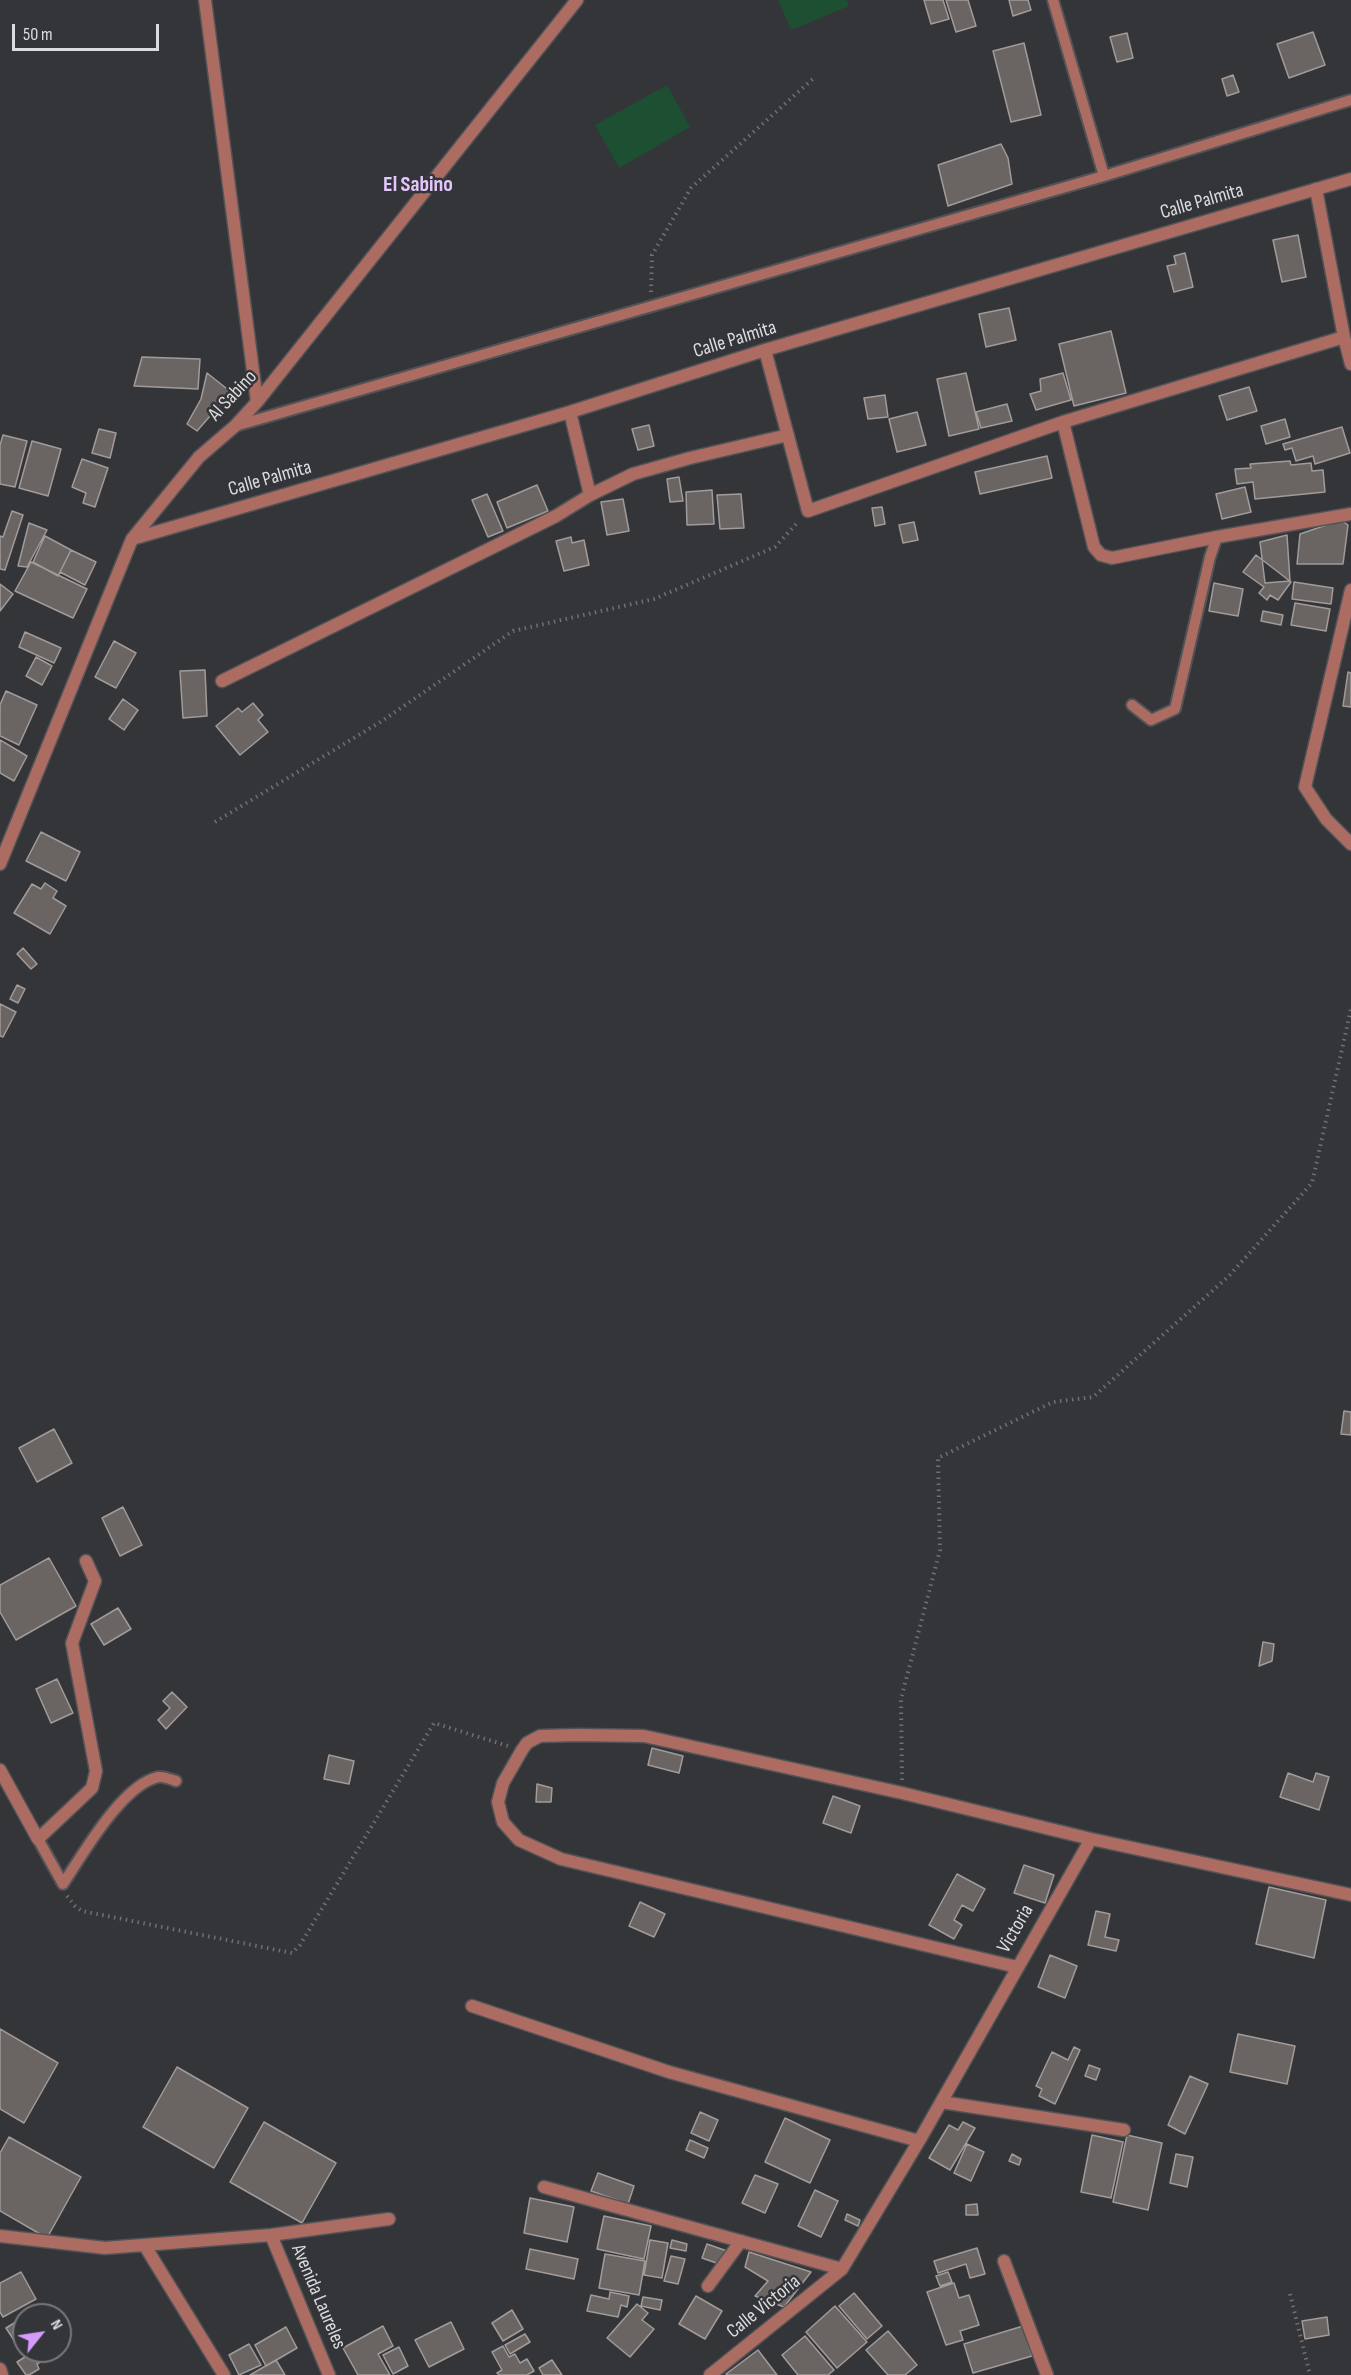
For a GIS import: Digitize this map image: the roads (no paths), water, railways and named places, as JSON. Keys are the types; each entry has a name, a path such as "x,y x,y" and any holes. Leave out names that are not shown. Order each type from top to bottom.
{"street":[{"path":"205,0 257,402"},
{"name":"Al Sabino","path":"0,864 132,539 199,457 235,426 257,402 577,0"},
{"name":"Calle Palmita","path":"132,539 570,412 765,350 1351,179"},
{"path":"1316,189 1351,364"},
{"path":"765,350 808,511 1063,422 1344,337"},
{"path":"570,412 590,495"},
{"path":"1063,422 1094,546 1101,555 1112,558 1351,514"},
{"path":"222,681 556,516 590,495 633,474 788,435"},
{"path":"1351,590 1305,787 1326,819 1351,844"},
{"path":"0,1770 38,1839 92,1788 96,1771 72,1643 95,1581 86,1561"},
{"path":"1017,1967 561,1859 519,1840 503,1822 498,1802 503,1783 522,1750 528,1743 540,1736 644,1736 1351,1896"},
{"name":"Victoria","path":"842,2269 919,2141 1091,1839"},
{"path":"472,2006 669,2072 919,2141"},
{"path":"941,2102 1124,2130"},
{"path":"544,2187 842,2269"},
{"path":"0,2236 105,2248 271,2235 389,2219"},
{"name":"Avenida Laureles","path":"271,2235 329,2375"},
{"path":"708,2286 741,2241"},
{"path":"145,2246 224,2375"},
{"path":"1004,2261 1047,2375"},
{"name":"Calle Victoria","path":"710,2375 842,2269"},
{"path":"0,2369 2,2375"}],"lane":[{"path":"1053,0 1104,176"},
{"path":"235,426 1104,176 1351,100"},
{"path":"1132,705 1151,720 1176,709 1210,556 1217,537"},
{"path":"38,1839 63,1884 117,1806 143,1783 160,1776 176,1781"}],"district":[{"name":"El Sabino","path":"418,185"}]}
